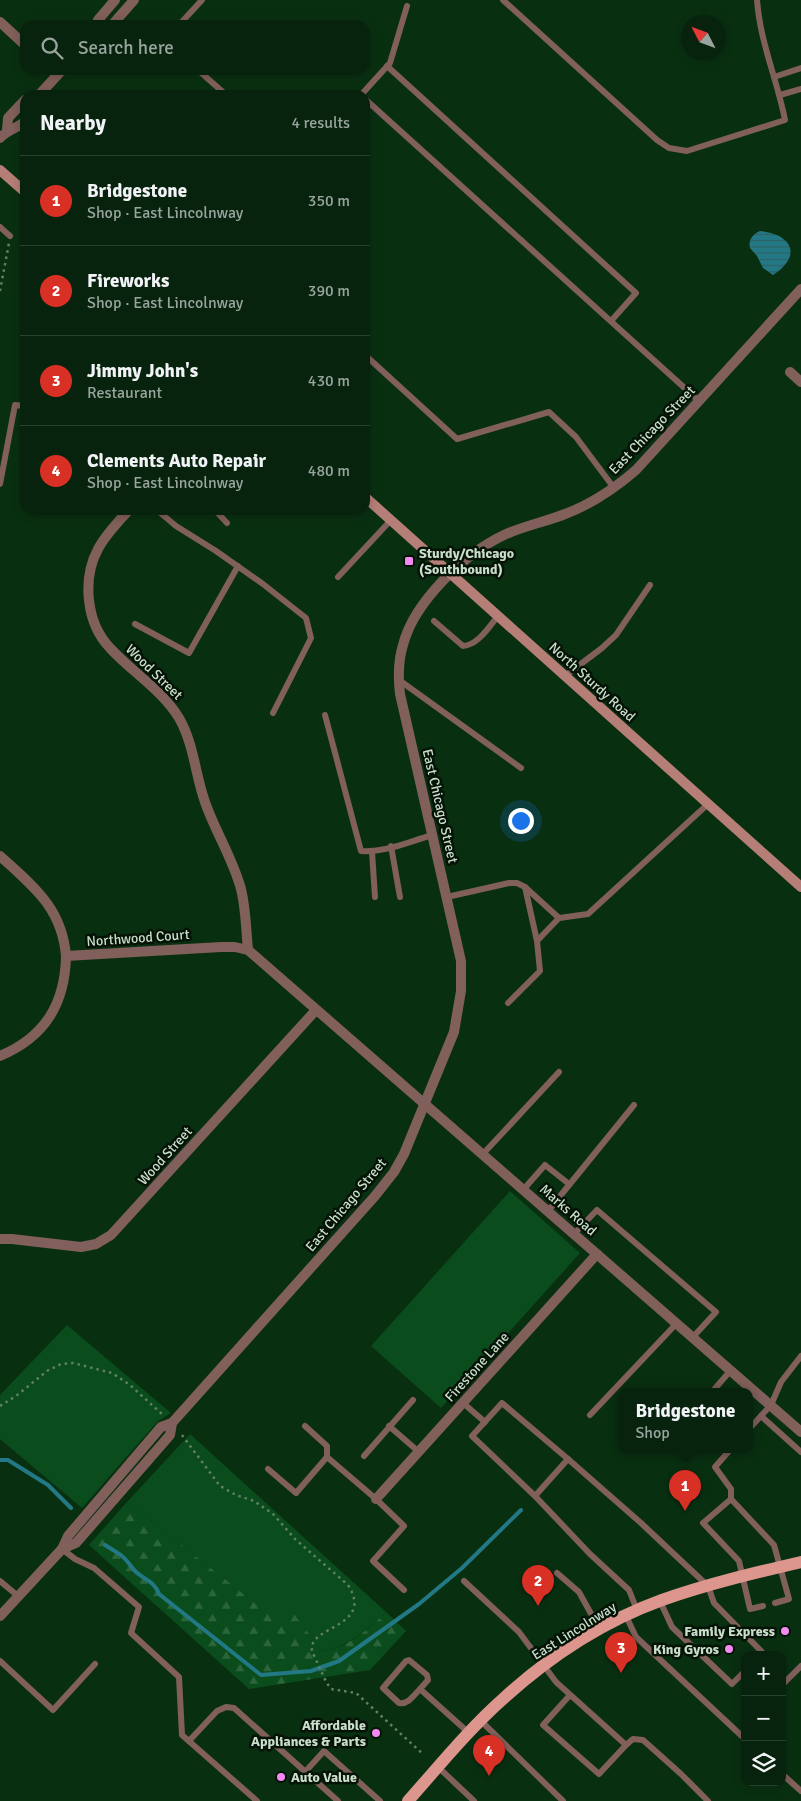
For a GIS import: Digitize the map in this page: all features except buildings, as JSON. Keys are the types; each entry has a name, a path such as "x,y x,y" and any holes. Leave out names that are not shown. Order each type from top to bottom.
{"main road":[{"name":"East Lincolnway","path":"408,1801 480,1721 516,1687 544,1666 600,1630 660,1601 742,1576 801,1562"}],"street":[{"path":"98,20 115,0"},
{"path":"116,20 134,0"},
{"path":"0,22 20,40"},
{"path":"43,90 55,75"},
{"path":"4,134 8,118 20,105"},
{"path":"4,134 20,126"},
{"path":"0,170 20,188"},
{"name":"East Chicago Street","path":"0,1616 62,1550 68,1536 161,1427 172,1423 376,1196 394,1172 404,1154 442,1066 454,1032 461,991 460,959 400,694 398,679 399,662 403,643 412,622 424,603 450,573 488,544 504,535 579,509 614,488 636,470 801,289"},
{"path":"790,372 801,382"},
{"name":"North Sturdy Road","path":"370,501 801,887"},
{"name":"Wood Street","path":"125,515 106,536 93,560 88,589 93,619 99,634 108,647 160,694 180,720 192,750 205,802 241,888 248,950"},
{"path":"0,856 36,889 48,903 61,928 66,956 66,976 61,996 50,1016 23,1045 0,1056"},
{"name":"Northwood Court","path":"66,956 221,947 235,947 248,950"},
{"path":"248,950 316,1010"},
{"name":"Wood Street","path":"0,1240 12,1239 82,1247 96,1244 111,1235 316,1010"},
{"name":"Marks Road","path":"316,1010 751,1388"},
{"name":"Firestone Lane","path":"376,1499 597,1254"},
{"name":"Marks Road","path":"753,1390 801,1432"}],"lane":[{"path":"184,20 202,0"},
{"path":"503,0 657,140 669,148 687,151 785,120 780,95 761,32 757,0"},
{"path":"365,90 390,63 408,6"},
{"path":"387,66 636,293 611,321"},
{"path":"774,77 801,68"},
{"path":"204,75 221,90"},
{"path":"780,95 801,88"},
{"path":"370,104 699,401"},
{"path":"0,227 10,236"},
{"path":"370,360 457,439 549,412 576,436 614,488"},
{"path":"0,484 15,405 20,406"},
{"path":"163,515 176,526 238,566 306,618 311,638 272,713"},
{"path":"220,515 227,523"},
{"path":"338,577 391,520"},
{"path":"135,624 189,653 238,566"},
{"path":"565,676 616,635 650,585"},
{"path":"434,621 463,646 469,645 476,640 498,616"},
{"path":"398,679 521,768"},
{"path":"325,715 361,851 372,852 432,834"},
{"path":"537,941 559,918 588,914 708,804"},
{"path":"392,846 400,897"},
{"path":"372,852 375,897"},
{"path":"447,898 509,883 517,883 525,887 559,918"},
{"path":"508,1003 540,971 537,941 525,887"},
{"path":"482,1155 559,1072"},
{"path":"548,1211 634,1105"},
{"path":"523,1190 544,1165 569,1184"},
{"path":"574,1234 597,1210 716,1312 693,1337"},
{"path":"590,1415 676,1323"},
{"path":"753,1424 770,1405 781,1382 801,1356"},
{"path":"715,1388 731,1370"},
{"path":"364,1456 413,1400"},
{"path":"463,1403 485,1422"},
{"path":"741,1735 636,1638 629,1590 590,1554 472,1436 502,1403 641,1523 708,1586 714,1603 761,1651"},
{"path":"760,1416 801,1452"},
{"path":"268,1469 296,1493 327,1457 327,1446 306,1426"},
{"path":"390,1426 419,1452"},
{"path":"727,1453 715,1467 731,1489 731,1499 774,1545 789,1600 775,1603"},
{"path":"327,1457 404,1526 373,1561 404,1590"},
{"path":"534,1496 568,1459"},
{"path":"731,1499 703,1523 739,1561 750,1609 763,1606"},
{"path":"62,1550 94,1568 138,1607 131,1633 179,1677 182,1735 257,1801"},
{"path":"557,1573 579,1592 600,1630"},
{"path":"0,1581 18,1596"},
{"path":"464,1581 519,1632 556,1682 626,1745"},
{"path":"660,1601 672,1627 732,1684 741,1675"},
{"path":"409,1660 427,1676 428,1680 420,1689 406,1703 402,1704 384,1691 384,1688 400,1667 409,1660"},
{"path":"0,1661 53,1710 95,1664"},
{"path":"786,1681 801,1666"},
{"path":"420,1689 469,1733"},
{"path":"570,1695 543,1725 599,1774 633,1739 643,1740 708,1801"},
{"path":"189,1741 218,1711 226,1707 234,1708 338,1801"},
{"path":"480,1721 563,1801"},
{"path":"305,1772 324,1751 380,1801"},
{"path":"438,1767 474,1801"},
{"path":"786,1778 801,1791"}],"path":[{"path":"0,291 10,236"},
{"path":"0,1406 16,1396 47,1371 61,1364 73,1363 112,1373 130,1385 172,1423 220,1486 236,1495 254,1501 273,1514 306,1549 338,1574 353,1592 352,1613 346,1620 320,1635 314,1641 312,1648 326,1683 331,1689 356,1693 424,1755"}],"green space":[{"path":"510,1191 580,1253 441,1408 371,1346"},
{"path":"67,1325 171,1413 158,1421 82,1508 0,1439 0,1395"},
{"path":"190,1434 386,1612 365,1631 348,1642 322,1651 291,1611 274,1619 127,1502"},
{"path":"127,1502 274,1618 291,1610 322,1651 340,1646 357,1637 386,1612 406,1631 370,1670 249,1689 89,1545"}],"water":[{"path":"760,231 779,236 789,246 791,251 784,266 773,275 763,268 757,256 750,248 752,238"}],"waterway":[{"path":"0,1460 8,1460 48,1485 71,1508"},
{"path":"105,1545 124,1558 136,1572 152,1584 159,1594 261,1675 311,1671 339,1661 419,1604 462,1568 521,1510"}],"place":[{"name":"Sturdy/Chicago (Southbound)","path":"409,561"},
{"name":"Bridgestone","path":"685,1511"},
{"name":"Fireworks","path":"538,1606"},
{"name":"Family Express","path":"785,1631"},
{"name":"King Gyros","path":"729,1649"},
{"name":"Jimmy John's","path":"621,1673"},
{"name":"Affordable Appliances & Parts","path":"376,1733"},
{"name":"Clements Auto Repair","path":"489,1776"},
{"name":"Auto Value","path":"281,1777"}]}
